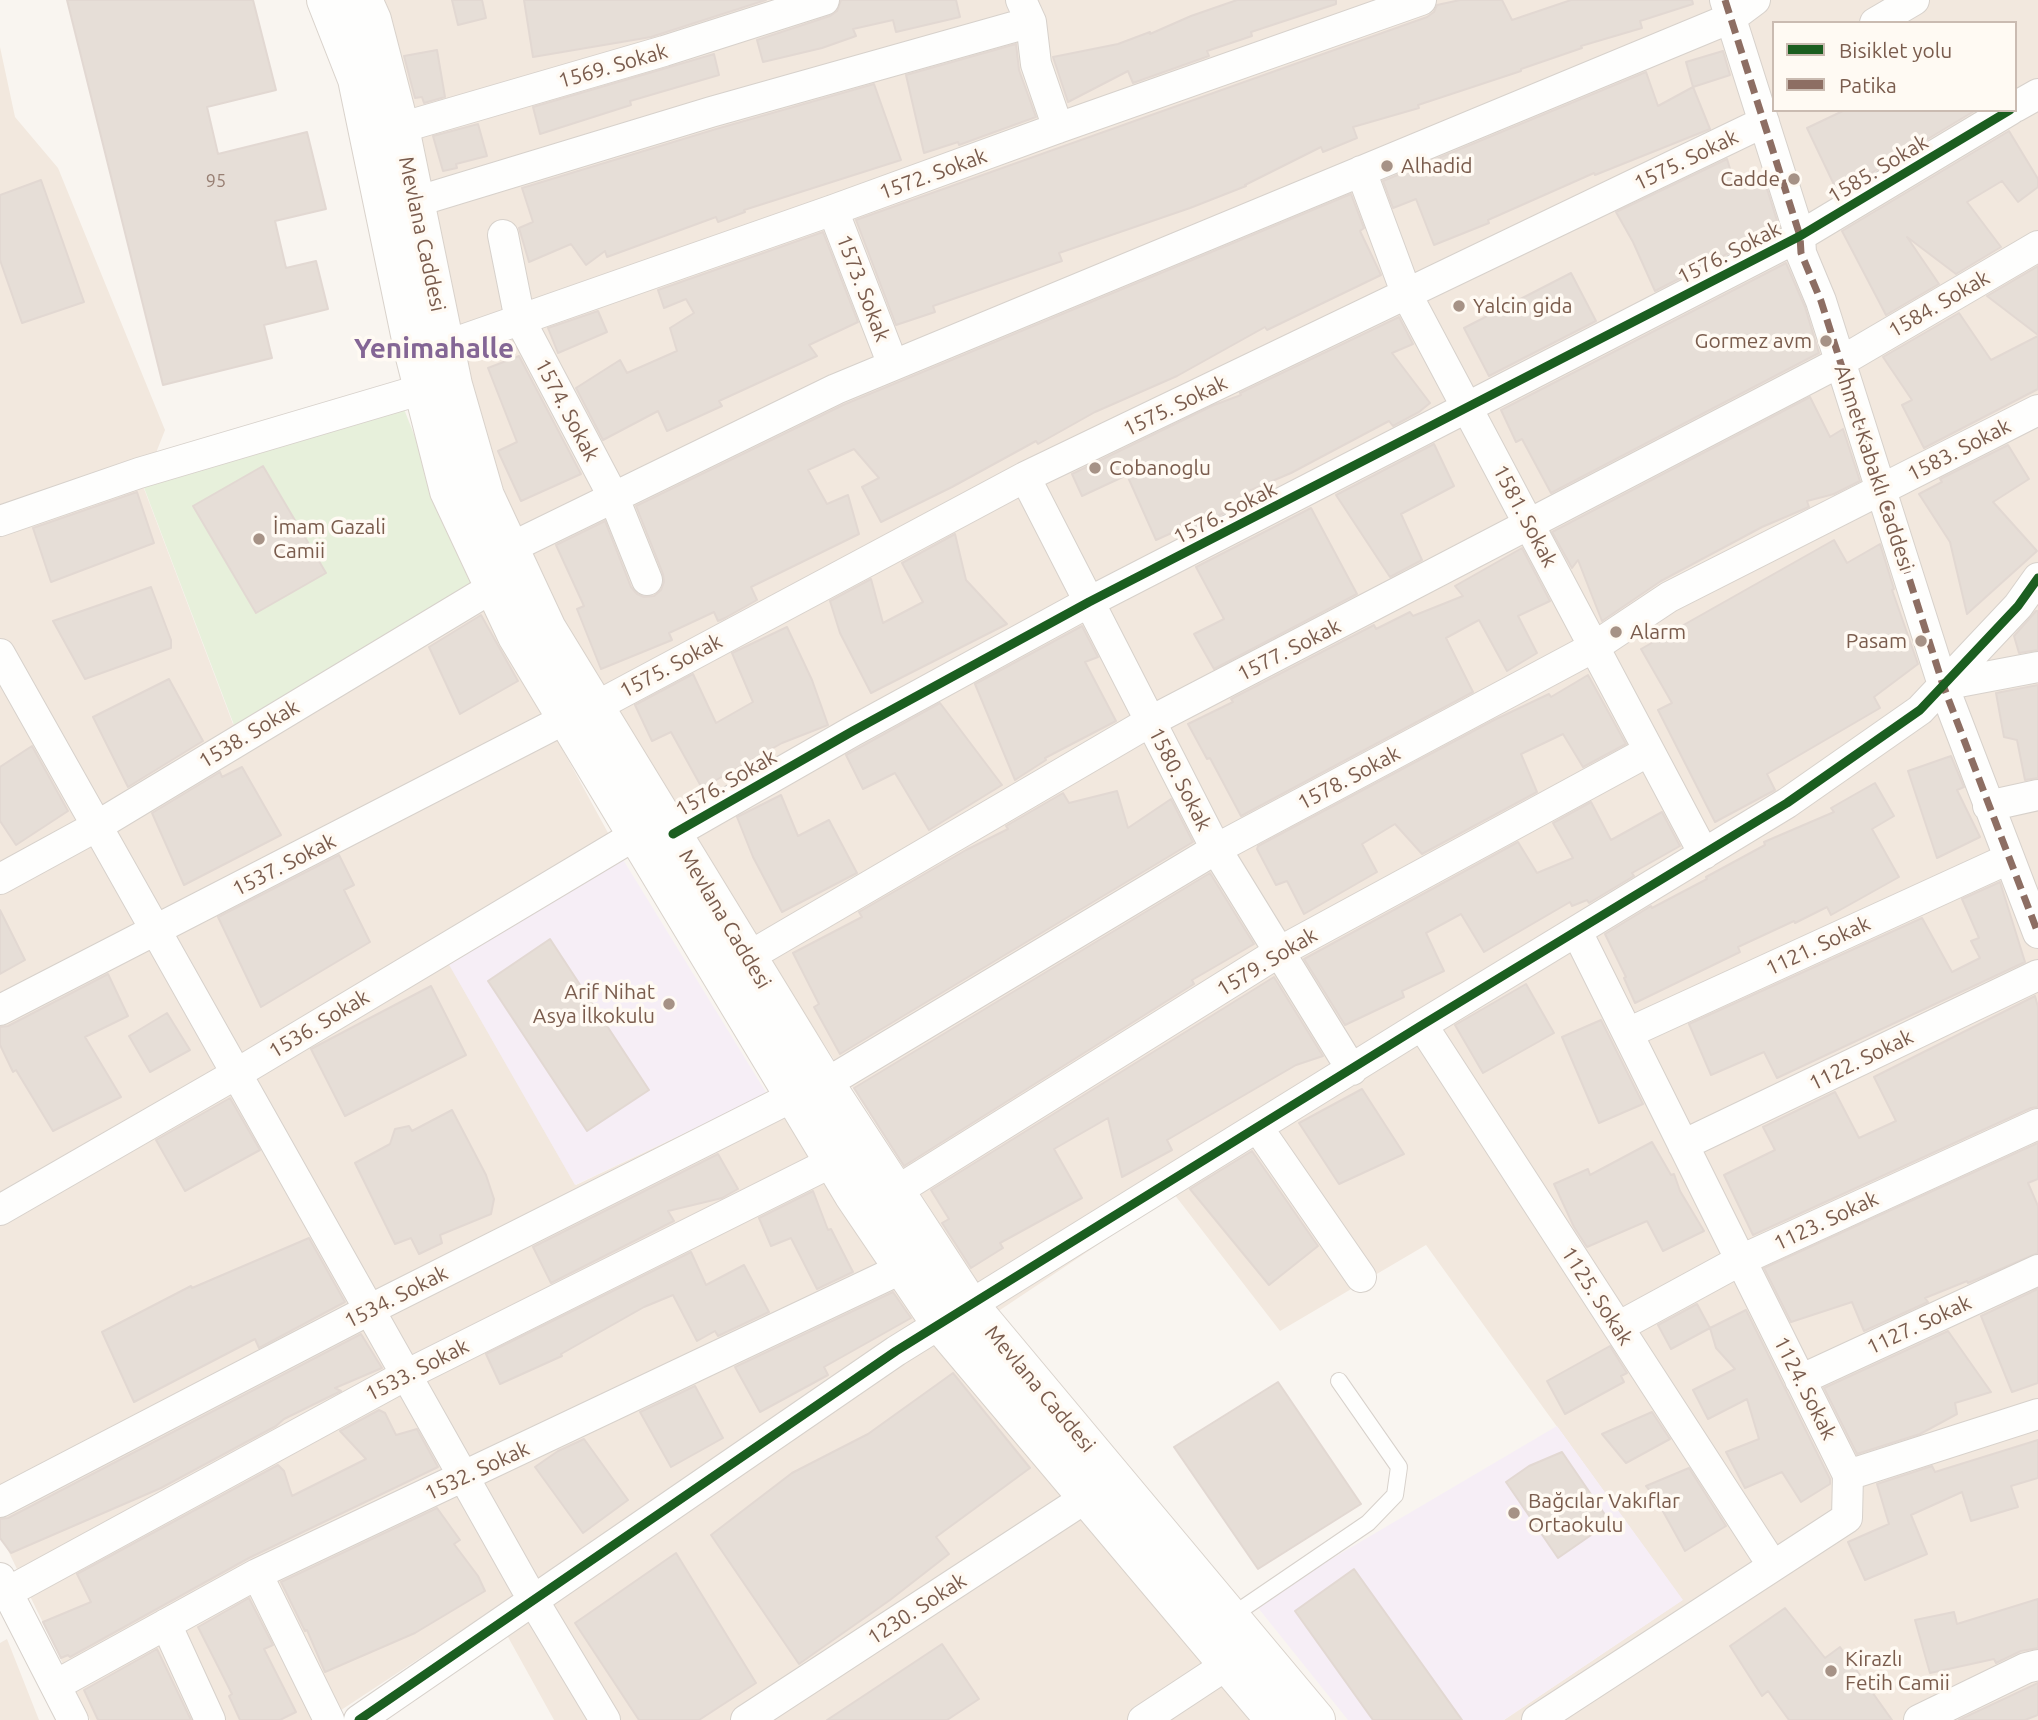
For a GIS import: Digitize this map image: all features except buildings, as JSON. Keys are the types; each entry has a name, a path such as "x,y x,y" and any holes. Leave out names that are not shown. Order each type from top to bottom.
{"main road":[{"name":"Mevlana Caddesi","path":"326,0 357,79 413,349 449,491 517,636 581,713 810,1090 895,1192 955,1315 1087,1497 1275,1720"},
{"name":"Mevlana Caddesi","path":"363,0 372,20 400,128 453,385 485,496 547,629 581,713"},
{"name":"Mevlana Caddesi","path":"655,834 748,957 810,1090 834,1161 903,1268 955,1315 1230,1616 1316,1720"}],"street":[{"name":"1569. Sokak","path":"400,128 664,51 824,0"},
{"name":"1572. Sokak","path":"444,346 833,211 1420,0"},
{"path":"510,548 836,388 1362,171 1728,9 1755,0"},
{"path":"1878,21 1914,0"},
{"name":"Ahmet Kabaklı Caddesi","path":"1728,9 1764,87 1764,122 1800,236 1801,253 1821,300 1943,685 2038,933"},
{"path":"415,202 711,112 1026,11 1036,64 1058,128"},
{"path":"2017,106 2038,94"},
{"name":"1585. Sokak","path":"1800,236 2007,112"},
{"name":"1575. Sokak","path":"581,713 1025,477 1764,122"},
{"name":"1581. Sokak","path":"1362,171 1407,295 1704,854"},
{"name":"1573. Sokak","path":"833,211 892,365"},
{"name":"1574. Sokak","path":"503,235 520,320 614,498 647,580"},
{"name":"1576. Sokak","path":"655,834 853,732 1089,602 1800,236"},
{"name":"1584. Sokak","path":"1840,362 2038,246"},
{"name":"1577. Sokak","path":"748,957 1151,721 1530,526 1840,362"},
{"path":"0,521 139,473 423,389"},
{"name":"1583. Sokak","path":"1881,489 2038,410"},
{"name":"1580. Sokak","path":"1025,477 1216,849 1352,1070"},
{"name":"1578. Sokak","path":"810,1090 1216,849 1594,646 1669,597 1881,489"},
{"path":"359,1720 896,1351 1809,788 1920,710 2018,606 2038,578"},
{"name":"1538. Sokak","path":"0,879 97,826 495,586"},
{"path":"0,654 463,1477 605,1720"},
{"path":"1943,685 2038,667"},
{"name":"1537. Sokak","path":"0,1010 581,713"},
{"name":"1579. Sokak","path":"895,1192 1279,952 1649,751"},
{"path":"1988,806 2038,794"},
{"name":"1536. Sokak","path":"0,1210 655,834"},
{"name":"1121. Sokak","path":"1628,1033 2008,859"},
{"name":"1124. Sokak","path":"1537,1720 1847,1518 1848,1475 1577,932"},
{"name":"1122. Sokak","path":"1684,1145 2038,975"},
{"name":"1125. Sokak","path":"1422,1025 1773,1566"},
{"name":"1534. Sokak","path":"0,1502 369,1310 810,1090"},
{"name":"1123. Sokak","path":"1618,1327 1741,1260 2038,1124"},
{"path":"1258,1128 1361,1277"},
{"name":"1533. Sokak","path":"4,1585 406,1375 834,1161"},
{"name":"1532. Sokak","path":"56,1685 257,1574 903,1268"},
{"name":"1127. Sokak","path":"1800,1380 2038,1270"},
{"path":"1848,1475 2038,1414"},
{"name":"1230. Sokak","path":"746,1720 1087,1497"},
{"path":"257,1574 328,1720"},
{"path":"4,1585 73,1720"},
{"path":"166,1623 210,1720"},
{"path":"1143,1720 1228,1664"},
{"path":"1919,1720 2026,1668 2038,1665"}],"lane":[{"path":"1230,1616 1368,1523 1395,1495 1399,1467 1339,1381"}],"shaded area":[{"path":"376,0 2038,0 2038,1720 1504,1720 1682,1600 1426,1245 1280,1331 1174,1194 997,1312 633,748 543,588 469,402"},
{"path":"0,47 15,117 58,168 165,430 143,486 233,724 475,589 619,853 576,1185 767,1094 940,1341 1254,1720 554,1720 493,1610 326,1720 90,1720 0,1534"},
{"path":"619,853 767,1094 575,1185 444,956"},
{"name":"Bağcılar Vakıflar Ortaokulu","path":"1557,1426 1683,1600 1504,1720 1348,1720 1255,1604"},
{"path":"7,1639 39,1720 0,1720 0,1643"}],"green space":[{"path":"402,404 475,589 234,725 143,485"}],"marked path":[{"path":"1725,0 1800,236 1801,253 1821,301 1943,685 2038,933"}],"cycle path":[{"path":"673,834 853,731 1089,602 1800,236 2007,112"},
{"path":"359,1720 896,1351 1422,1025 1787,803 1920,710 2018,606 2038,578"}],"place":[{"name":"Alhadid","path":"1387,166"},
{"name":"Cadde","path":"1794,179"},
{"name":"Yalcin gida","path":"1459,306"},
{"name":"Gormez avm","path":"1826,341"},
{"name":"Cobanoglu","path":"1095,468"},
{"name":"İmam Gazali Camii","path":"259,539"},
{"name":"Alarm","path":"1616,632"},
{"name":"Pasam","path":"1921,641"},
{"name":"Arif Nihat Asya İlkokulu","path":"669,1004"},
{"name":"Bağcılar Vakıflar Ortaokulu","path":"1514,1513"},
{"name":"Kirazlı Fetih Camii","path":"1831,1671"}],"district":[{"name":"Yenimahalle","path":"434,349"}]}
